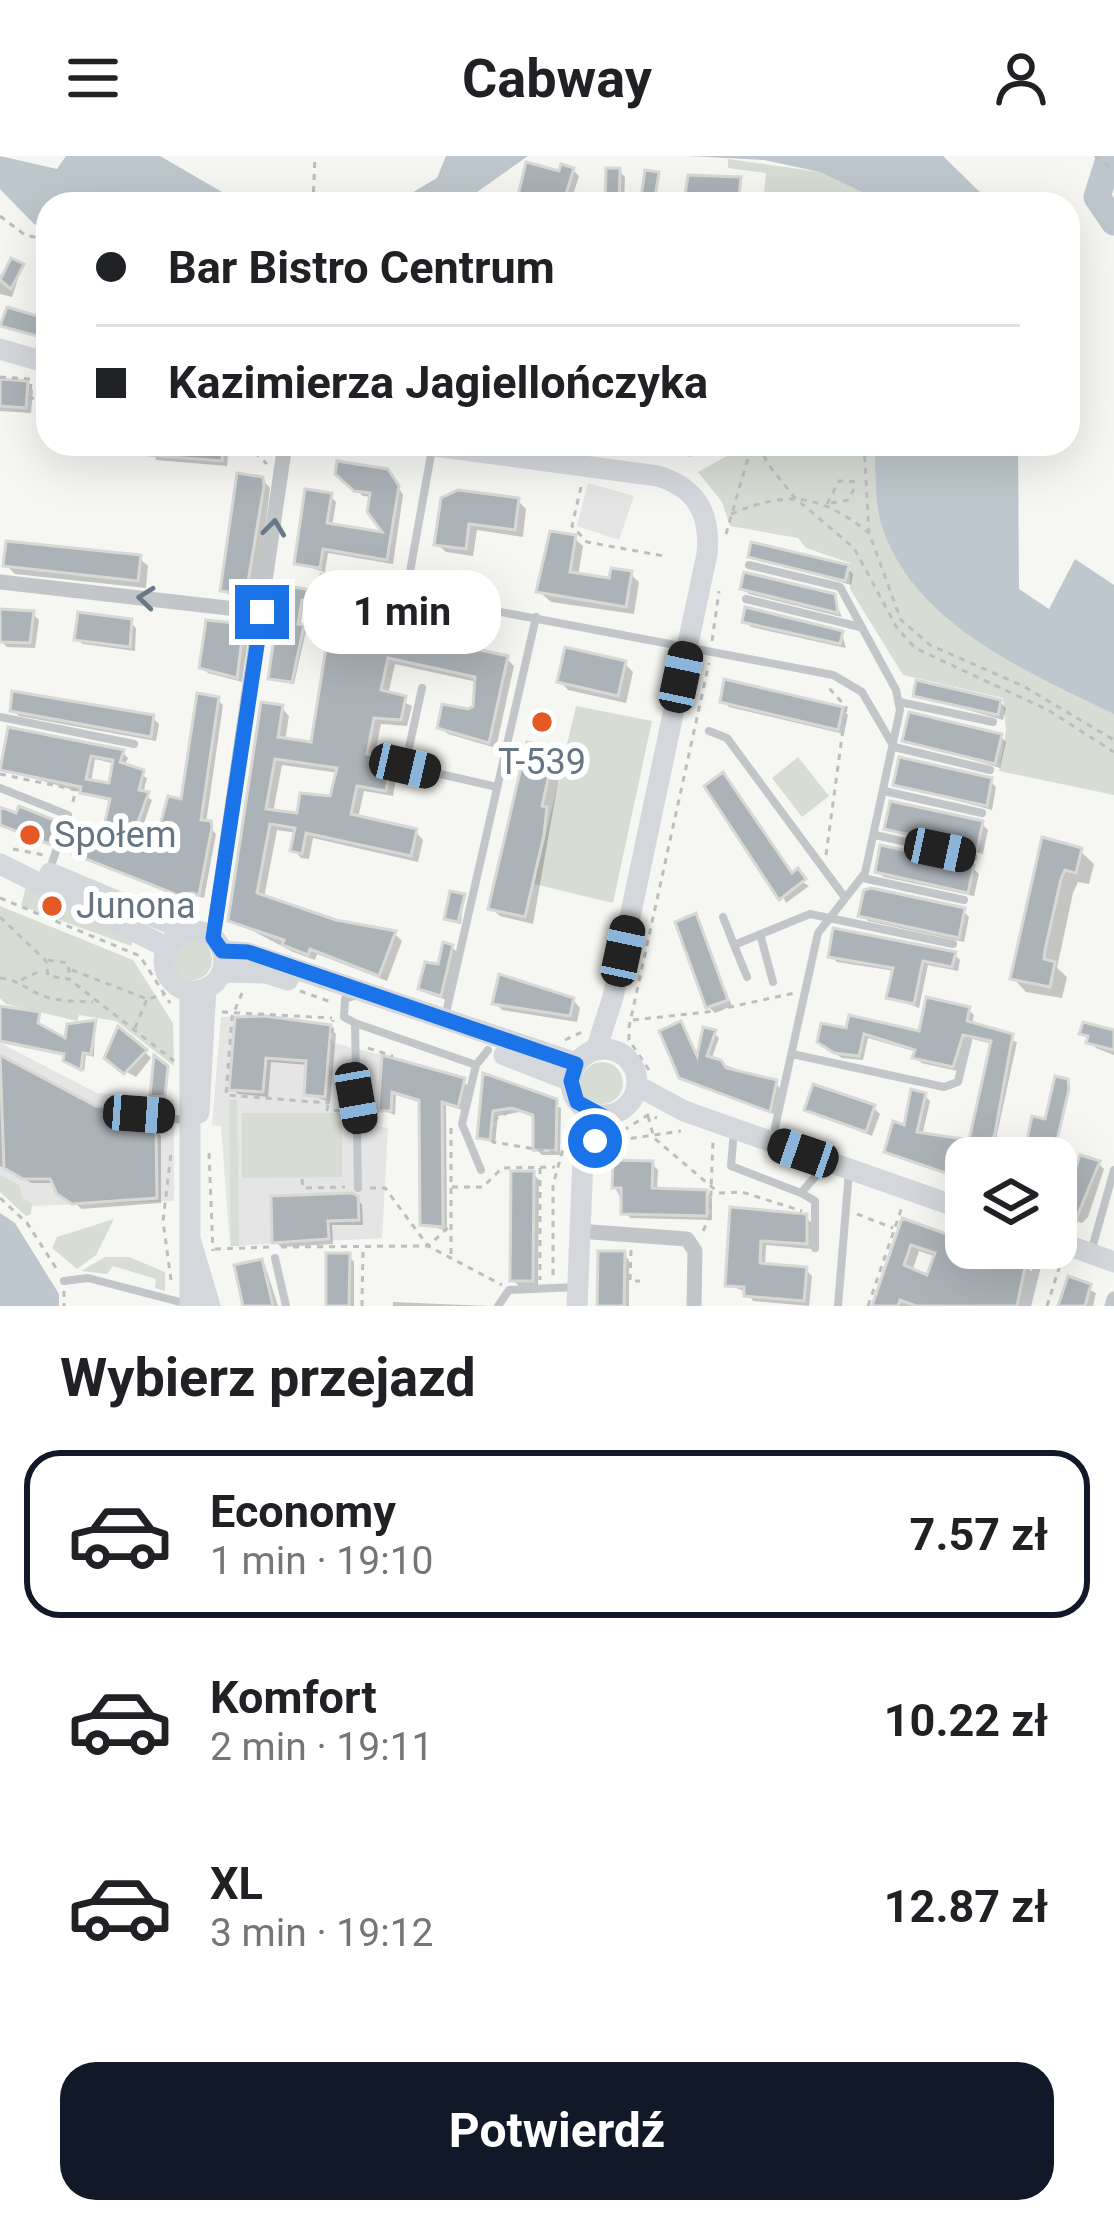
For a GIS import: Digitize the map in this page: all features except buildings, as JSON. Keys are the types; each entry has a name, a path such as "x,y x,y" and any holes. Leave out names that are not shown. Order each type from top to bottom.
{"main road":[{"path":"0,349 36,360"},
{"path":"509,456 674,481 704,511 707,554 613,997 601,1042 573,1072"},
{"path":"0,864 166,947"},
{"path":"25,874 47,864 188,931 211,968 186,1102 191,1125 190,1304"},
{"path":"166,947 188,931"},
{"path":"166,947 167,975 211,968 266,973 482,1057 573,1072"},
{"path":"344,1003 445,1020 573,1072 594,1113 583,1163 577,1297"},
{"path":"601,1042 630,1060 640,1086 688,1119 772,1142 945,1203"},
{"path":"594,1113 640,1086"},
{"path":"1077,1252 1114,1262"}],"street":[{"path":"211,968 283,456"},
{"path":"0,582 262,612"},
{"path":"578,1232 687,1239 695,1252 694,1306"}],"lane":[{"path":"425,456 406,594 832,674 862,692 894,747 990,770"},
{"path":"749,565 840,587 900,701 863,878 843,895 818,933 772,1142"},
{"path":"746,599 862,627"},
{"path":"445,1020 536,617"},
{"path":"422,688 405,766 497,787"},
{"path":"900,701 993,722"},
{"path":"0,717 134,744"},
{"path":"709,731 727,738 843,895"},
{"path":"0,788 68,815 47,864"},
{"path":"884,791 982,813"},
{"path":"875,836 973,857"},
{"path":"863,878 964,900"},
{"path":"734,945 810,914 953,944"},
{"path":"724,917 747,977"},
{"path":"760,934 773,982"},
{"path":"344,1003 344,1017 355,1023 482,1057 463,1114 465,1138 481,1170"},
{"path":"355,1023 358,1187"},
{"path":"792,1054 944,1087 958,1082 968,1041"},
{"path":"139,1114 191,1125"},
{"path":"724,1131 731,1166 815,1201 815,1248"},
{"path":"801,1193 839,1166"},
{"path":"838,1306 839,1166"},
{"path":"1091,1254 1114,1170"},
{"path":"1100,1218 1114,1214"},
{"path":"274,1258 286,1306"},
{"path":"1027,1306 1036,1269"},
{"path":"64,1281 88,1278 190,1304"},
{"path":"498,1306 509,1290 553,1287 577,1297"}],"path":[{"path":"314,192 315,156"},
{"path":"1095,156 1114,170"},
{"path":"0,216 36,237"},
{"path":"0,376 31,379 29,398 36,398"},
{"path":"259,456 268,465"},
{"path":"724,548 748,456"},
{"path":"764,456 795,498 854,548 897,628 915,647 1048,710 1114,752"},
{"path":"862,456 859,483 869,532 902,620 930,645 1023,686 1114,740"},
{"path":"585,466 573,530 587,542 664,556"},
{"path":"827,504 839,482 859,483"},
{"path":"729,515 767,499 827,504 848,500 859,483"},
{"path":"827,504 869,532"},
{"path":"640,1086 629,1040 632,1020 711,650 719,585"},
{"path":"826,863 846,707 829,691 832,674"},
{"path":"0,774 76,790 68,815"},
{"path":"47,864 50,847"},
{"path":"0,898 140,956 177,1012"},
{"path":"0,917 46,961"},
{"path":"46,961 63,959 72,970 147,999 165,995"},
{"path":"44,970 46,961"},
{"path":"0,978 20,980 44,970"},
{"path":"44,970 57,981 70,980 180,1066"},
{"path":"70,980 72,970"},
{"path":"736,1002 747,977"},
{"path":"20,980 38,994 95,1002"},
{"path":"247,982 235,1010 226,1095 328,1103"},
{"path":"632,1020 805,994"},
{"path":"134,1030 147,999"},
{"path":"224,1011 344,1003 327,1110 346,1111"},
{"path":"551,1047 601,1042"},
{"path":"509,1112 495,1119 493,1142 561,1153"},
{"path":"451,1258 451,1125 463,1114"},
{"path":"688,1119 654,1138 603,1143 648,1115 654,1138 711,1187 811,1213"},
{"path":"191,1125 213,1168 213,1270"},
{"path":"190,1304 163,1222 191,1125"},
{"path":"702,1248 724,1131"},
{"path":"553,1287 553,1185 570,1137"},
{"path":"302,1179 303,1188 346,1187 346,1168"},
{"path":"451,1187 483,1186 502,1168 557,1168"},
{"path":"540,1168 540,1287"},
{"path":"540,1186 553,1185"},
{"path":"374,1188 385,1188 428,1246 509,1290"},
{"path":"0,1198 27,1223 64,1281 64,1306"},
{"path":"868,1306 903,1206"},
{"path":"541,1212 553,1212"},
{"path":"851,1212 895,1228"},
{"path":"214,1249 428,1246 451,1225"},
{"path":"541,1238 553,1238"},
{"path":"631,1239 630,1281 640,1281"},
{"path":"362,1306 363,1245"},
{"path":"541,1265 553,1265"},
{"path":"1046,1306 1054,1269"}],"shaded area":[{"path":"0,156 57,169 66,156 160,156 222,192 36,192 36,225 0,189"},
{"path":"446,156 528,156 477,192 413,192 437,178"},
{"path":"687,156 943,156 980,192 862,192 820,172 764,160"},
{"path":"728,159 820,172 862,192 764,192 766,173 728,168"},
{"path":"727,456 874,456 882,527 898,562 920,592 978,641 1114,713 1114,795 999,771 1006,731 1003,698 903,675 850,589 850,563 806,548 798,538 730,526 722,502 698,472"},
{"path":"874,456 1018,456 1019,589 1049,609 1075,559 1114,585 1114,714 1012,662 947,618 898,561 882,527"},
{"path":"588,483 634,496 619,540 577,526"},
{"path":"576,706 652,721 613,903 534,884"},
{"path":"798,757 829,796 802,817 772,778"},
{"path":"26,886 136,934 131,946 21,906"},
{"path":"0,906 133,960 173,1023 174,1066 116,1021 79,1015 77,1021 6,1004 0,998"},
{"path":"192,940 206,946 212,960 206,974 192,980 178,974 172,960 178,946"},
{"path":"265,1016 331,1025 330,1042 382,1055 378,1126 388,1128 382,1238 230,1246 221,1126 212,1125 221,1017"},
{"path":"0,1043 97,1093 174,1100 174,1201 31,1206 0,1182"},
{"path":"602,1062 617,1068 623,1083 617,1098 602,1104 587,1098 581,1083 587,1068"},
{"path":"229,1100 237,1100 239,1246 231,1246"},
{"path":"242,1113 342,1113 342,1177 242,1178"},
{"path":"0,1175 19,1185 22,1197 32,1204 31,1214 26,1216 0,1192"},
{"path":"0,1213 15,1223 59,1294 59,1306 0,1306"},
{"path":"114,1219 96,1255 77,1269 52,1248 57,1237"},
{"path":"105,1257 129,1257 165,1272 165,1291 155,1288 156,1279 113,1266 107,1274 81,1271"}],"waterway":[{"path":"1110,156 1097,197 1114,222"}],"place":[{"name":"T-539","path":"542,722"},
{"name":"Społem","path":"30,835"},
{"name":"Junona","path":"52,906"}],"route":[{"path":"262,612 213,938 222,951 248,952 576,1064 571,1081 577,1102 603,1116 595,1141"}]}
